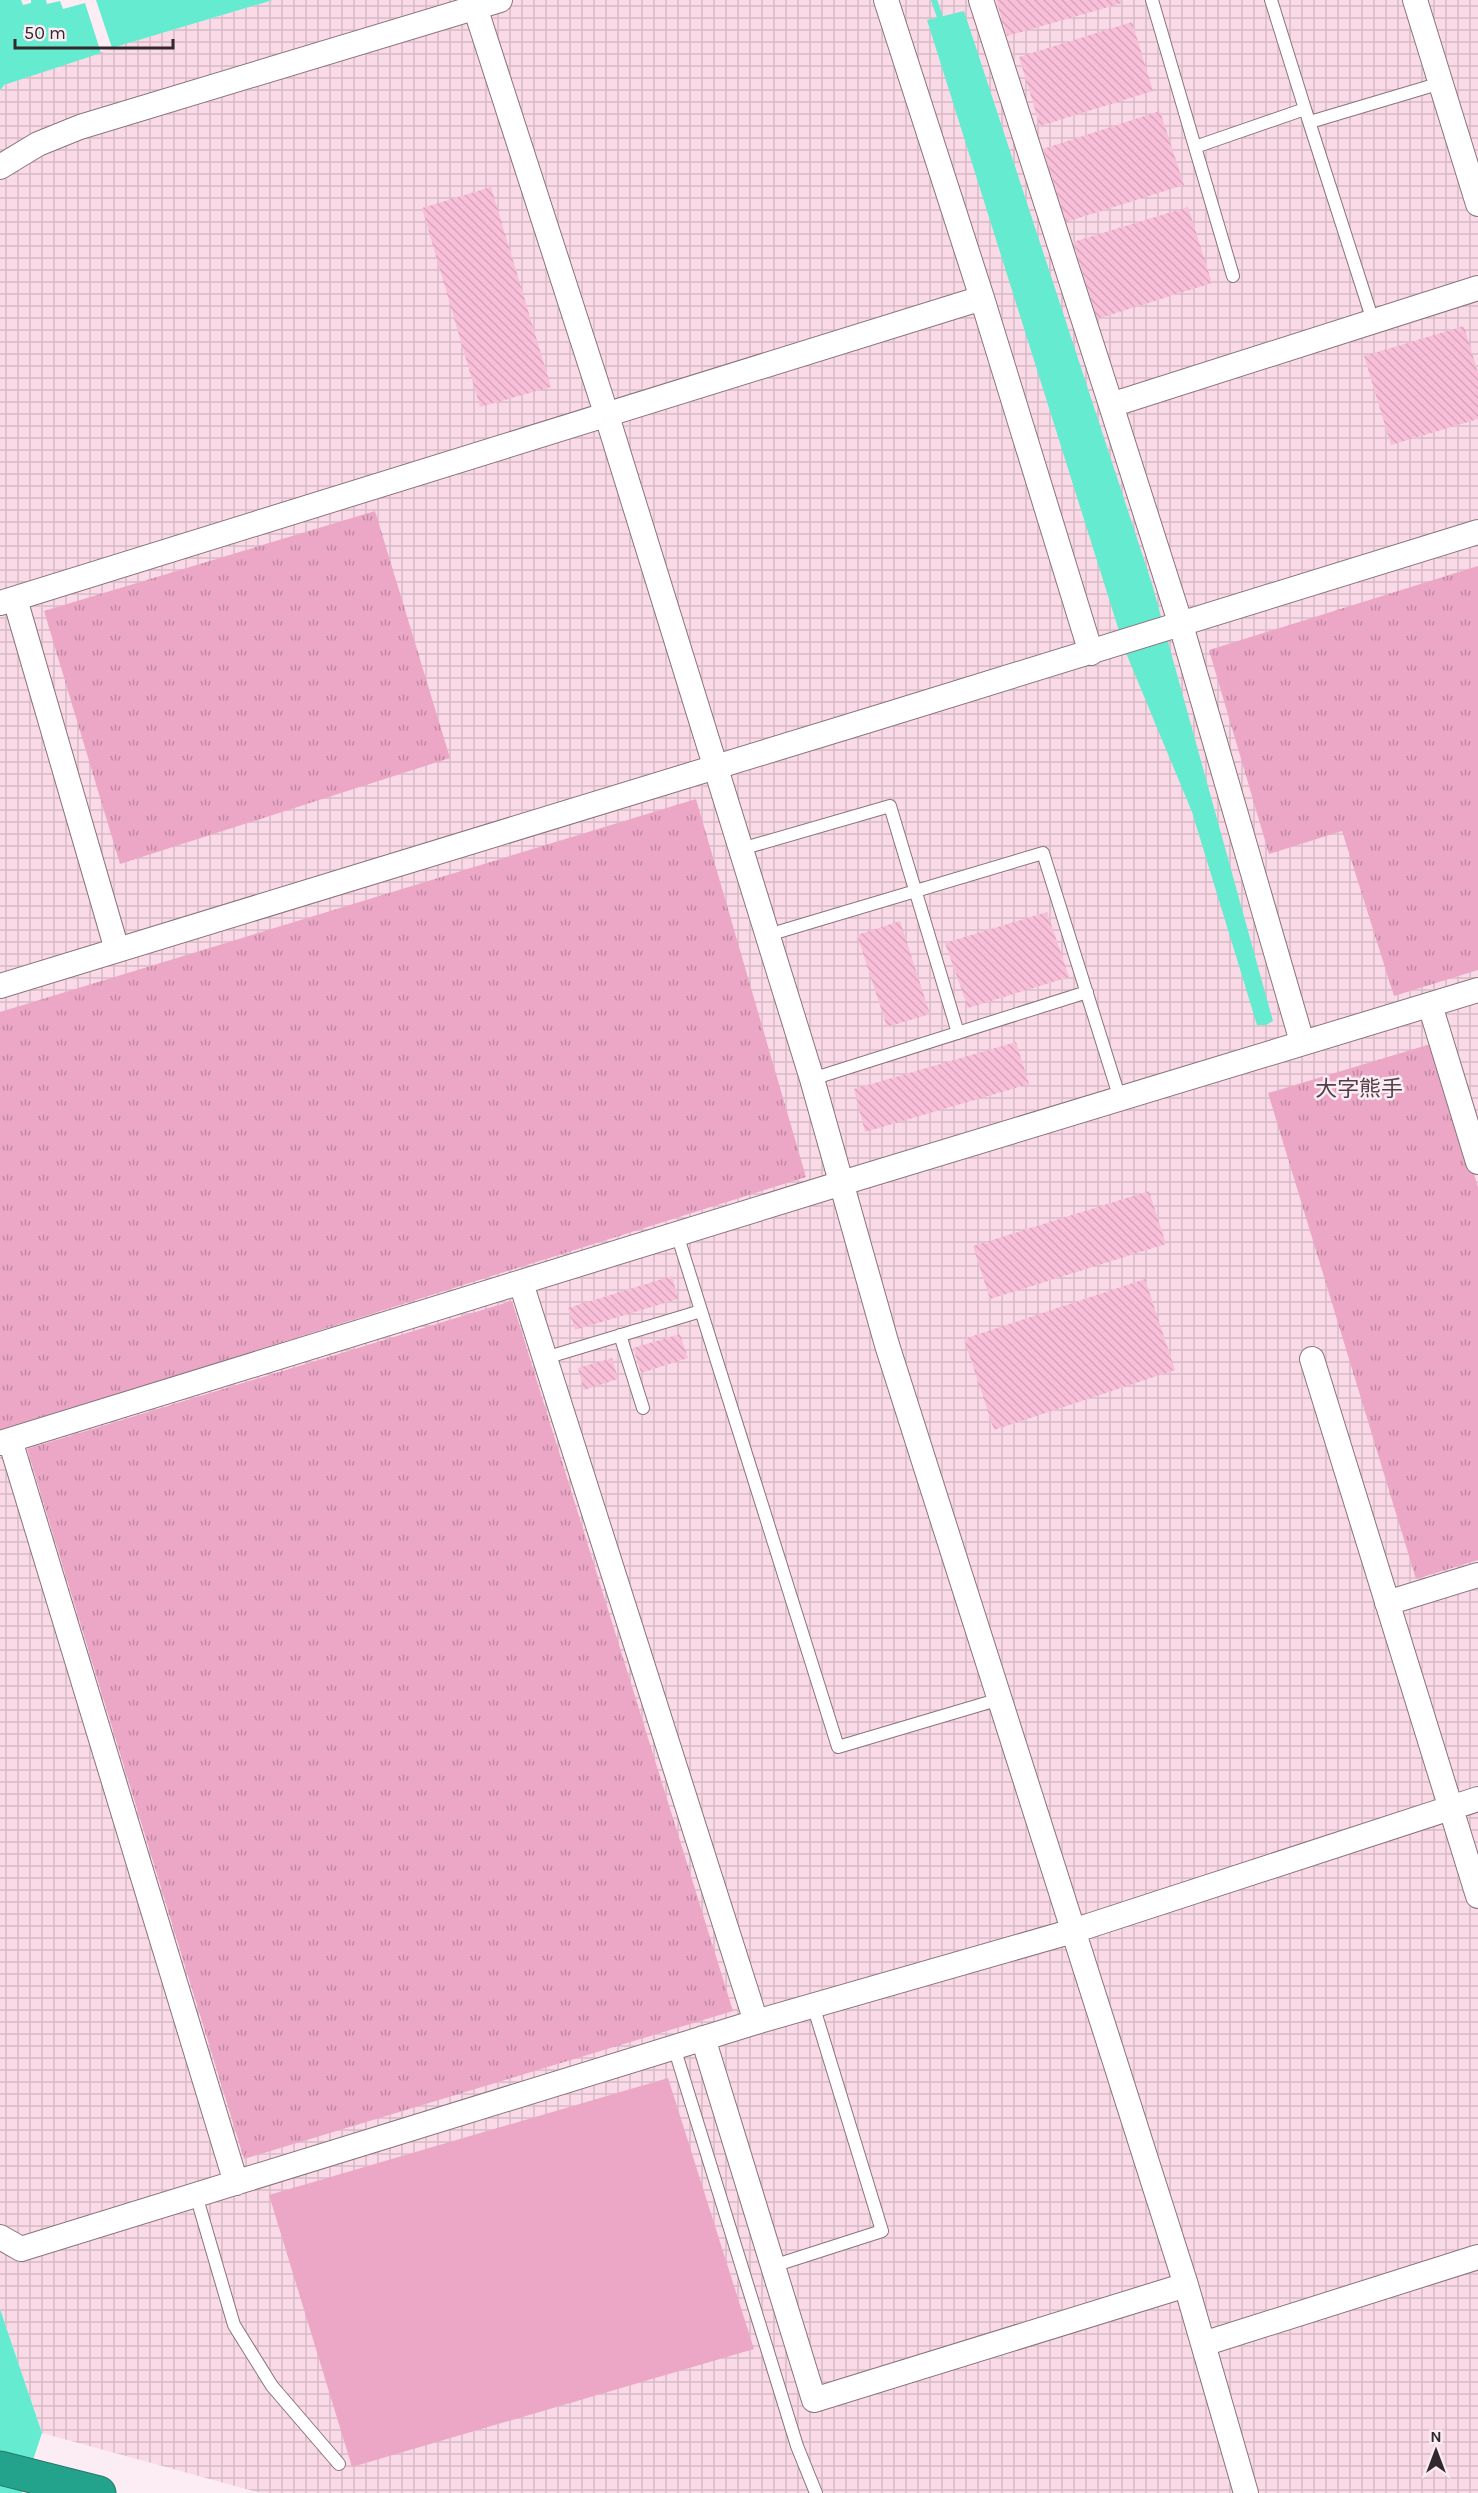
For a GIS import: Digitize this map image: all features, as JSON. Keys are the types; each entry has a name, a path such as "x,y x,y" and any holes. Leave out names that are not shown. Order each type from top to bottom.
{"highway":[{"path":"0,2468 99,2493"}],"street":[{"path":"0,167 38,144 80,127 500,0"},
{"path":"886,0 982,298 1091,653"},
{"path":"981,0 1111,405 1302,1042"},
{"path":"1415,0 1478,204"},
{"path":"476,7 607,416 768,935 812,1078 887,1345 1186,2285 1246,2493"},
{"path":"1111,405 1478,288"},
{"path":"117,950 8,601 982,298"},
{"path":"0,986 1091,653 1478,532"},
{"path":"236,2183 5,1442 842,1183 1478,990"},
{"path":"1430,1005 1478,1162"},
{"path":"521,1283 756,2022"},
{"path":"1312,1359 1478,1896"},
{"path":"1387,1603 1478,1575"},
{"path":"0,2237 21,2249 703,2038 1073,1931 1478,1799"},
{"path":"703,2038 814,2400 1186,2285"},
{"path":"1203,2344 1478,2257"}],"lane":[{"path":"1152,0 1233,276"},
{"path":"1270,0 1373,321"},
{"path":"1310,122 1441,83"},
{"path":"1195,147 1305,109"},
{"path":"741,849 890,806 958,1033"},
{"path":"768,935 1043,853 1120,1100"},
{"path":"812,1078 1087,992"},
{"path":"677,1234 838,1747 1000,1699"},
{"path":"545,1358 701,1311"},
{"path":"620,1335 643,1408"},
{"path":"773,2266 882,2230 813,2005"},
{"path":"674,2047 797,2446 816,2493"},
{"path":"196,2195 234,2325 272,2386 339,2464"}],"shaded area":[{"path":"0,0 21,0 23,5 31,3 31,0 46,0 47,4 60,1 63,9 85,3 101,53 4,85 0,91"},
{"path":"96,0 273,0 112,48"},
{"path":"273,0 1478,0 1478,2493 261,2493 42,2433 0,2309 0,92 4,85 112,48"},
{"path":"964,11 1152,584 1273,1021 1266,1025 1257,1025 1192,812 1126,653 927,20"},
{"path":"0,2309 42,2433 22,2493 0,2493"}],"green space":[{"path":"375,511 450,758 120,864 44,611"},
{"path":"1478,566 1478,970 1394,996 1342,831 1269,854 1209,650"},
{"path":"696,799 806,1177 0,1431 0,1012"},
{"path":"1434,1043 1478,1187 1478,1560 1416,1579 1268,1093"},
{"path":"512,1301 733,2011 244,2159 27,1449"},
{"path":"668,2078 754,2349 352,2467 269,2195"}],"building":[{"path":"996,0 1121,0 1122,3 1007,36"},
{"path":"1132,22 1153,91 1040,126 1019,57"},
{"path":"1160,111 1184,185 1066,222 1043,149"},
{"path":"491,187 551,387 480,407 422,208"},
{"path":"1188,207 1212,283 1097,319 1073,242"},
{"path":"1464,326 1478,373 1478,419 1391,445 1364,356"},
{"path":"1047,912 1069,977 968,1008 945,943"},
{"path":"900,921 930,1014 887,1027 857,935"},
{"path":"1016,1042 1029,1084 865,1132 854,1089"},
{"path":"1149,1191 1166,1244 990,1299 973,1246"},
{"path":"672,1276 678,1299 575,1330 568,1308"},
{"path":"1145,1279 1175,1370 994,1430 964,1339"},
{"path":"680,1334 688,1358 641,1373 633,1348"},
{"path":"612,1358 618,1379 584,1390 578,1368"}],"waterway":[{"path":"934,0 942,23"}],"district":[{"name":"大字熊手","path":"1359,1089"}]}
